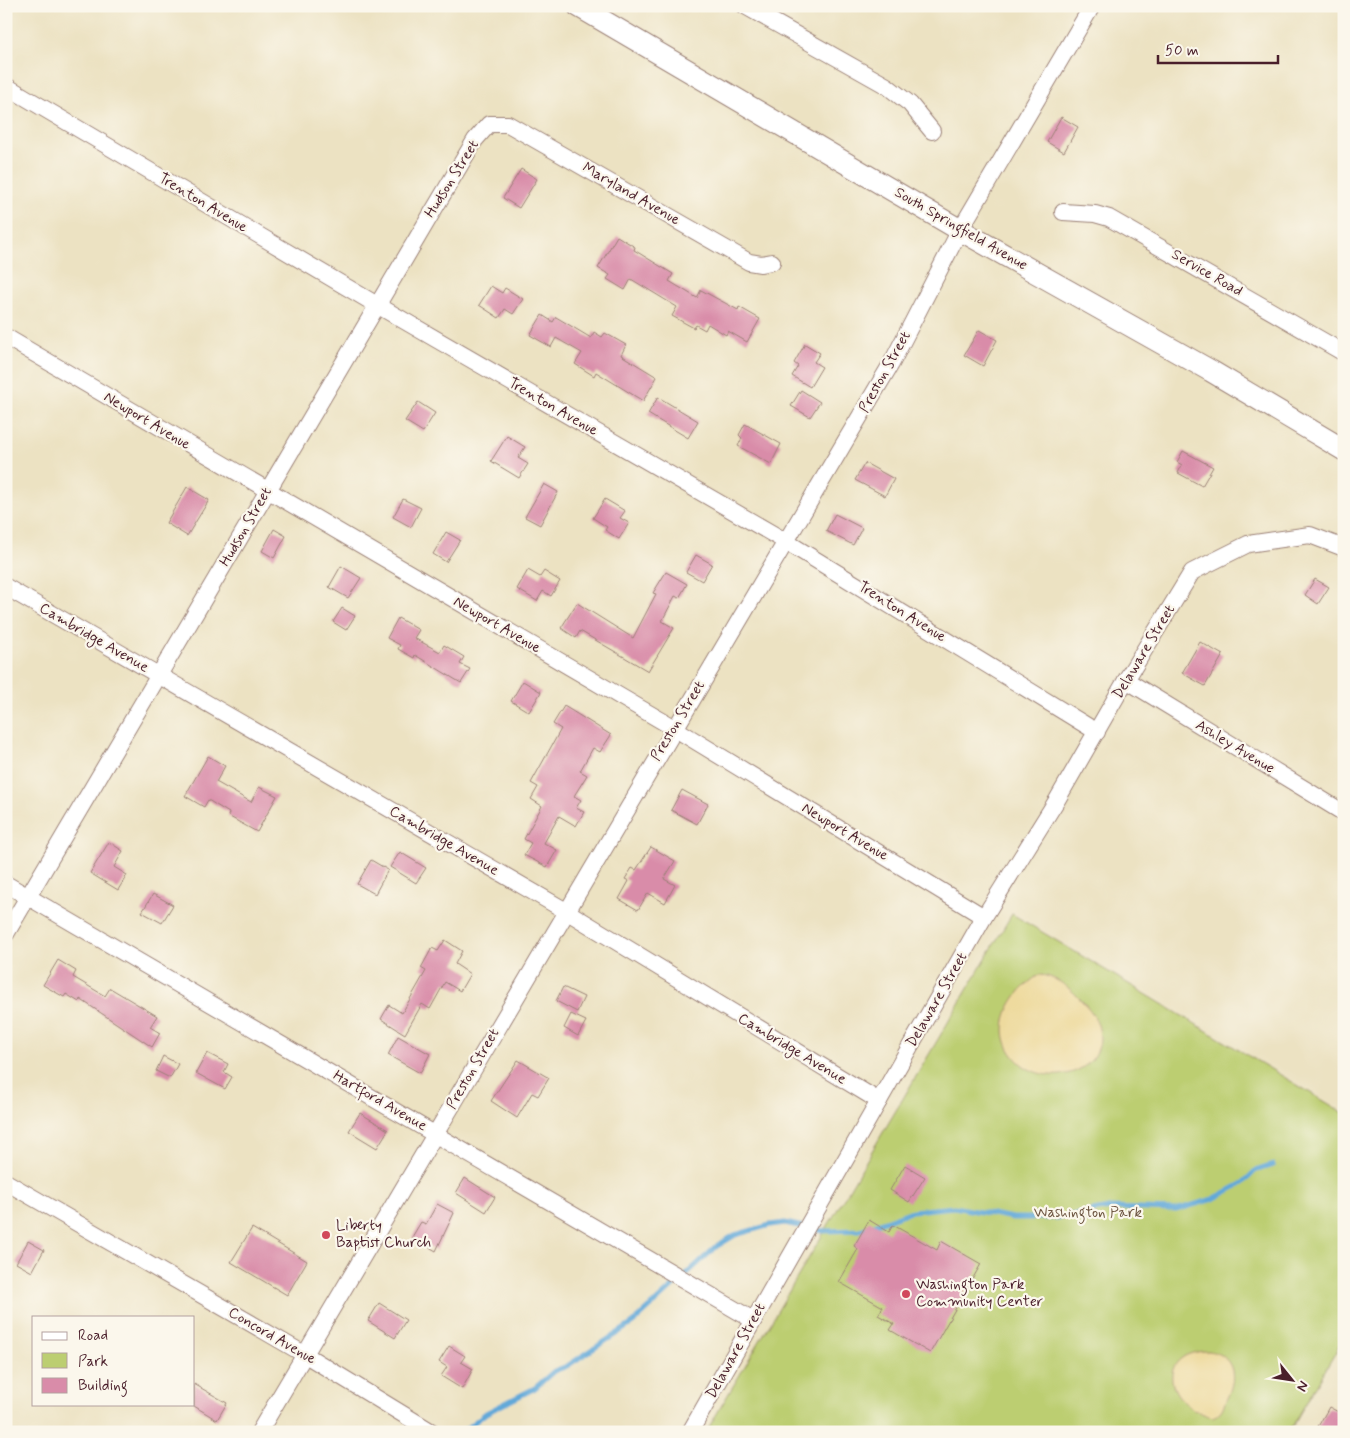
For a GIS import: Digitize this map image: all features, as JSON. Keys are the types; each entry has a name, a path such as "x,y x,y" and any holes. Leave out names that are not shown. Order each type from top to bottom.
{"main road":[{"name":"South Springfield Avenue","path":"578,6 960,230 1211,371 1344,450"}],"street":[{"path":"745,6 887,86 910,104 932,131"},
{"name":"Preston Street","path":"259,1432 785,540 891,364 960,230 1092,6"},
{"name":"Trenton Avenue","path":"6,86 377,305 785,540 1097,732"},
{"name":"Hudson Street","path":"6,934 474,140 490,124"},
{"name":"Maryland Avenue","path":"490,124 508,124 750,262 762,264 772,262"},
{"name":"Service Road","path":"1063,212 1095,214 1109,218 1344,352"},
{"name":"Newport Avenue","path":"6,338 674,728 984,917"},
{"name":"Delaware Street","path":"690,1432 984,917 1192,572 1248,544 1310,535 1344,548"},
{"name":"Cambridge Avenue","path":"6,587 566,912 879,1102"},
{"name":"Ashley Avenue","path":"1126,680 1344,814"},
{"name":"Hartford Avenue","path":"6,884 753,1320"},
{"name":"Concord Avenue","path":"6,1182 304,1354 432,1432"}],"green space":[{"name":"Washington Park","path":"1012,914 1344,1113 1344,1338 1289,1432 706,1432"}],"sand":[{"path":"1039,975 1055,979 1070,989 1090,1009 1098,1025 1100,1041 1096,1054 1087,1065 1074,1072 1060,1075 1045,1074 1031,1070 1018,1061 1009,1050 1004,1026 1007,1014 1019,992"},
{"path":"1209,1351 1224,1357 1233,1374 1231,1389 1224,1406 1213,1417 1196,1411 1184,1402 1176,1391 1172,1380 1173,1369 1180,1360 1192,1353"}],"building":[{"path":"1061,117 1078,127 1064,152 1047,142"},
{"path":"521,169 537,179 519,208 503,198"},
{"path":"617,236 635,247 634,250 673,274 669,281 697,298 701,290 738,310 739,307 760,319 747,342 728,331 726,335 708,324 705,330 696,325 694,328 672,316 677,307 631,279 625,290 607,279 610,275 598,268"},
{"path":"491,286 502,293 505,288 523,299 513,314 505,309 499,318 479,305"},
{"path":"542,315 553,322 556,317 591,338 594,332 602,337 605,333 626,345 621,355 657,377 643,401 596,372 594,376 575,364 582,353 556,338 551,347 530,335"},
{"path":"979,330 997,340 983,366 964,355"},
{"path":"805,344 820,353 814,362 822,367 810,387 792,376 798,366 794,363"},
{"path":"801,390 820,402 810,417 791,406"},
{"path":"658,397 698,421 688,438 648,414"},
{"path":"418,402 435,413 423,432 405,421"},
{"path":"745,424 781,444 771,464 738,446 742,438 739,435"},
{"path":"507,436 525,447 518,458 528,464 519,478 491,461"},
{"path":"1183,451 1213,467 1202,486 1178,473 1182,465 1177,462"},
{"path":"865,463 894,479 885,496 855,480"},
{"path":"544,484 558,492 540,525 525,517"},
{"path":"187,487 209,500 187,536 166,523"},
{"path":"403,499 421,508 411,527 393,517"},
{"path":"605,499 625,511 620,518 629,523 619,539 605,530 607,527 593,518"},
{"path":"835,514 862,528 853,545 826,531"},
{"path":"274,529 286,536 274,558 262,551"},
{"path":"446,532 460,540 446,562 433,554"},
{"path":"696,555 712,564 702,581 686,572"},
{"path":"341,566 361,578 348,598 329,587"},
{"path":"528,570 540,577 544,571 560,581 551,596 543,591 537,601 517,589"},
{"path":"666,572 687,584 679,598 675,596 662,621 674,628 648,671 580,631 576,638 561,628 577,603 633,638 656,594 653,593"},
{"path":"1315,579 1329,587 1318,604 1305,595"},
{"path":"342,608 355,616 346,630 333,622"},
{"path":"398,618 419,630 414,638 440,652 444,645 464,657 460,664 470,669 461,683 415,655 414,658 398,649 400,645 387,638"},
{"path":"1200,642 1223,655 1205,686 1182,673"},
{"path":"523,681 541,692 529,712 511,701"},
{"path":"564,706 611,735 600,752 593,748 580,771 587,775 574,796 581,800 576,808 584,812 576,826 559,816 544,843 557,850 547,867 524,855 531,843 524,839 542,806 531,799 538,787 531,783 561,729 553,724"},
{"path":"208,756 225,766 216,782 251,802 259,787 277,796 257,832 228,816 229,813 208,800 204,807 185,796"},
{"path":"682,790 708,804 697,824 671,810"},
{"path":"109,842 123,851 114,867 127,875 118,890 90,873"},
{"path":"651,847 675,861 664,879 675,885 665,903 648,893 638,910 619,899 629,881 625,879 632,868 636,870"},
{"path":"400,852 426,868 416,883 390,867"},
{"path":"371,860 388,870 375,894 357,884"},
{"path":"153,894 173,905 162,923 142,912"},
{"path":"445,940 462,951 455,964 470,974 460,991 445,982 430,1009 422,1004 405,1034 381,1019 389,1005 402,1013 426,971 421,968 432,948 438,951"},
{"path":"58,960 76,971 73,977 105,996 110,988 157,1016 150,1027 160,1033 152,1047 80,999 79,1002 66,994 64,997 43,985"},
{"path":"563,987 584,997 577,1012 556,1001"},
{"path":"571,1014 586,1021 578,1036 564,1028"},
{"path":"398,1036 430,1054 420,1073 388,1055"},
{"path":"207,1053 228,1064 224,1072 232,1077 225,1089 196,1073"},
{"path":"163,1056 178,1064 170,1078 156,1071"},
{"path":"518,1060 549,1078 538,1096 532,1093 517,1118 491,1101"},
{"path":"360,1113 388,1130 377,1148 349,1131"},
{"path":"905,1165 925,1177 909,1202 890,1190"},
{"path":"465,1178 495,1197 486,1212 456,1193"},
{"path":"437,1204 454,1213 436,1251 412,1237 421,1222 426,1224"},
{"path":"869,1220 889,1232 893,1225 937,1250 941,1241 981,1264 930,1353 890,1330 894,1324 878,1315 883,1307 839,1282 858,1249 854,1246"},
{"path":"252,1228 307,1261 287,1295 231,1262"},
{"path":"28,1241 44,1250 32,1272 16,1263"},
{"path":"379,1303 406,1320 395,1338 368,1321"},
{"path":"449,1346 465,1356 461,1362 473,1369 462,1389 441,1376 447,1367 439,1362"},
{"path":"195,1385 227,1403 217,1420 194,1406"},
{"path":"1329,1407 1344,1415 1344,1432 1315,1432"}],"waterway":[{"path":"462,1432 486,1413 535,1388 554,1371 567,1366 633,1323 717,1246 735,1235 770,1225 785,1223 823,1231 860,1230 912,1211 954,1207 1013,1218 1056,1218 1109,1208 1176,1210 1213,1199 1243,1183 1255,1171 1273,1165"}],"place":[{"name":"Liberty Baptist Church","path":"326,1235"},
{"name":"Washington Park Community Center","path":"906,1294"}]}
